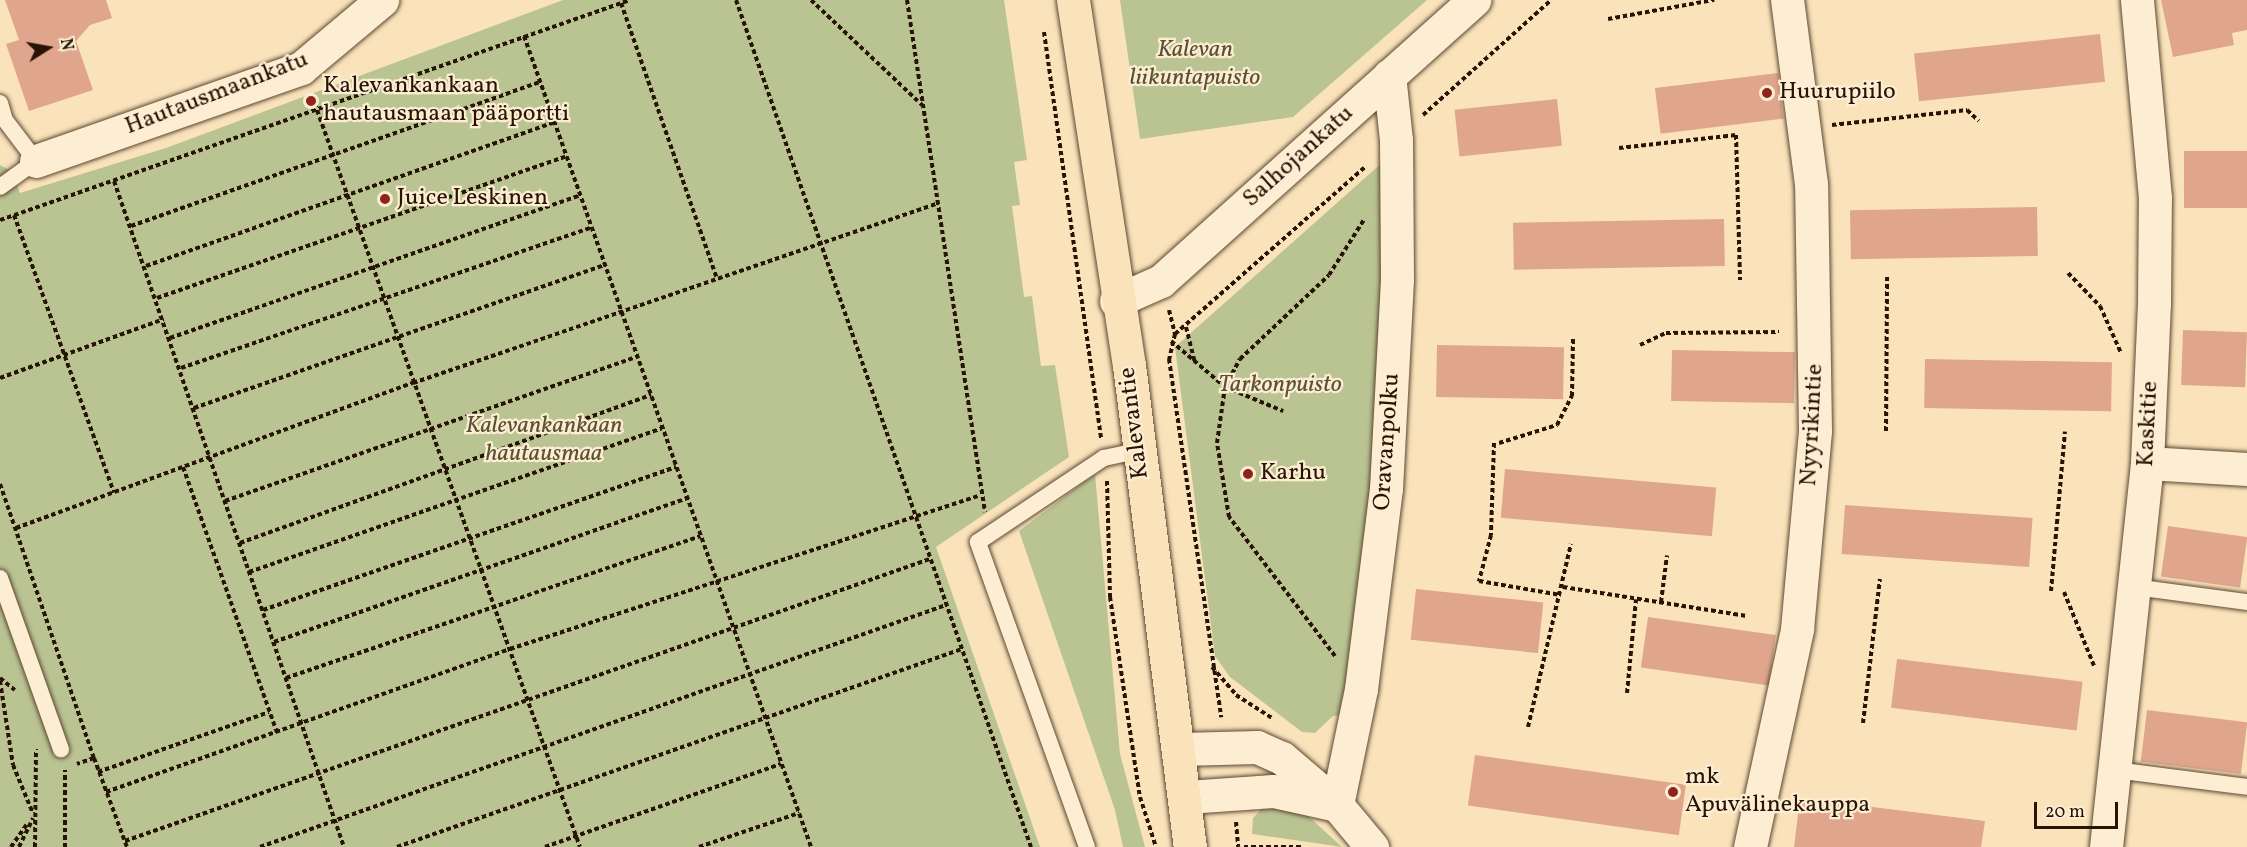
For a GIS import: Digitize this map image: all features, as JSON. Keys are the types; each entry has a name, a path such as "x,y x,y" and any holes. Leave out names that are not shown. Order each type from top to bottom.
{"main road":[{"name":"Kalevantie","path":"1073,0 1188,797 1190,847"}],"street":[{"name":"Hautausmaankatu","path":"36,161 301,68 382,0"},
{"name":"Salhojankatu","path":"1116,301 1161,281 1474,0"},
{"name":"Nyyrikintie","path":"1750,847 1797,629 1815,431 1811,184 1787,0"},
{"name":"Kaskitie","path":"2106,847 2147,463 2156,219 2137,0"},
{"name":"Oravanpolku","path":"1337,806 1361,689 1386,489 1397,178 1389,75"},
{"path":"2147,463 2247,469"},
{"path":"1180,749 1226,745 1257,747 1282,758 1337,806 1372,847"},
{"path":"1188,797 1274,791 1337,806"}],"lane":[{"path":"0,103 5,120 36,161 0,187"},
{"path":"1087,847 978,542 1104,458 1137,451"},
{"path":"0,578 61,749"},
{"path":"2134,587 2247,602"},
{"path":"2115,770 2247,787"}],"path":[{"path":"0,220 318,111 630,0"},
{"path":"736,0 818,242 1031,847"},
{"path":"811,0 922,105"},
{"path":"907,0 978,496 993,532"},
{"path":"1608,19 1714,0"},
{"path":"621,3 717,278"},
{"path":"1043,24 1110,504 1110,597 1140,797 1156,847"},
{"path":"524,36 811,847"},
{"path":"301,68 580,847"},
{"path":"130,226 540,82"},
{"path":"1822,126 1967,110 1979,121"},
{"path":"146,267 555,122"},
{"path":"1618,148 1736,135 1740,280"},
{"path":"157,298 566,156"},
{"path":"1328,647 1229,517 1217,443 1225,387 1253,342 1329,275 1397,178"},
{"path":"114,181 164,318 249,572 345,847"},
{"path":"170,338 580,195"},
{"path":"16,528 413,383 622,314 818,242 936,204"},
{"path":"14,215 114,493"},
{"path":"181,368 592,226"},
{"path":"194,408 605,265"},
{"path":"2068,273 2100,306 2124,357"},
{"path":"1886,431 1887,277"},
{"path":"1161,281 1175,334 1171,341 1169,359 1226,745"},
{"path":"0,378 164,318"},
{"path":"1186,327 1195,366"},
{"path":"1640,345 1666,333 1779,332"},
{"path":"1561,595 1479,581 1491,535 1496,443 1557,425 1572,396 1573,338"},
{"path":"1171,341 1195,366 1225,387 1283,411"},
{"path":"225,501 638,357"},
{"path":"240,543 651,395"},
{"path":"249,572 662,428"},
{"path":"2051,591 2065,432"},
{"path":"183,467 278,733"},
{"path":"263,610 676,467"},
{"path":"0,484 98,772 127,847"},
{"path":"106,792 302,725 510,649 978,496"},
{"path":"274,642 687,498"},
{"path":"286,678 700,536"},
{"path":"1528,727 1563,587 1571,544"},
{"path":"1661,603 1667,555"},
{"path":"124,841 930,559"},
{"path":"1863,723 1880,579"},
{"path":"1563,587 1747,616"},
{"path":"2064,592 2097,674"},
{"path":"1627,693 1636,599"},
{"path":"260,847 946,605"},
{"path":"397,847 962,649"},
{"path":"0,681 14,765 34,815 19,847"},
{"path":"98,772 269,712"},
{"path":"35,847 33,762 51,720"},
{"path":"65,847 65,768 94,758"},
{"path":"545,847 782,765"},
{"path":"699,847 799,813"},
{"path":"10,847 34,815"},
{"path":"1244,847 1302,847"}],"green space":[{"name":"Kalevankankaan hautausmaa","path":"563,0 1004,0 1027,160 1014,162 1020,205 1012,206 1024,297 1032,296 1041,366 1055,365 1069,457 936,547 1040,847 0,847 0,165 11,171 20,193 166,148"},
{"name":"Kalevan liikuntapuisto","path":"1120,0 1427,0 1293,117 1140,139"},
{"name":"Tarkonpuisto","path":"1384,161 1375,496 1343,715 1333,716 1315,733 1302,732 1230,677 1215,656 1175,347"},
{"path":"1095,474 1120,754 1145,847 1123,847 1115,810 1019,531"},
{"path":"1267,803 1307,815 1342,847 1252,834 1253,818"}],"building":[{"path":"5,0 106,0 112,18 90,25 76,41 93,90 29,111 6,44 19,40"},
{"path":"2161,0 2247,0 2247,30 2232,33 2234,45 2173,57"},
{"path":"2100,34 2105,82 1919,101 1914,54"},
{"path":"1778,73 1784,119 1661,134 1655,88"},
{"path":"1557,99 1562,146 1459,157 1455,110"},
{"path":"2184,151 2247,151 2247,208 2184,208"},
{"path":"2037,207 2038,256 1851,259 1850,210"},
{"path":"1724,219 1725,266 1514,270 1513,223"},
{"path":"2183,330 2247,332 2245,387 2181,385"},
{"path":"1437,345 1564,347 1563,399 1436,397"},
{"path":"1672,350 1795,352 1794,403 1671,401"},
{"path":"1925,359 2112,362 2111,411 1924,408"},
{"path":"1505,469 1716,487 1712,536 1501,518"},
{"path":"1845,505 2033,518 2029,567 1842,554"},
{"path":"2168,526 2247,537 2240,588 2161,577"},
{"path":"1416,589 1543,602 1538,653 1411,640"},
{"path":"1648,617 1776,635 1769,685 1641,668"},
{"path":"1897,659 2083,682 2077,730 1891,708"},
{"path":"2147,710 2247,722 2241,774 2141,762"},
{"path":"1475,755 1686,785 1679,835 1468,806"},
{"path":"1800,798 1985,821 1981,847 1794,847"}],"place":[{"name":"Huurupiilo","path":"1767,93"},
{"name":"Kalevankankaan hautausmaan pääportti","path":"311,101"},
{"name":"Juice Leskinen","path":"385,199"},
{"name":"Karhu","path":"1248,474"},
{"name":"mk Apuvälinekauppa","path":"1673,792"}]}
